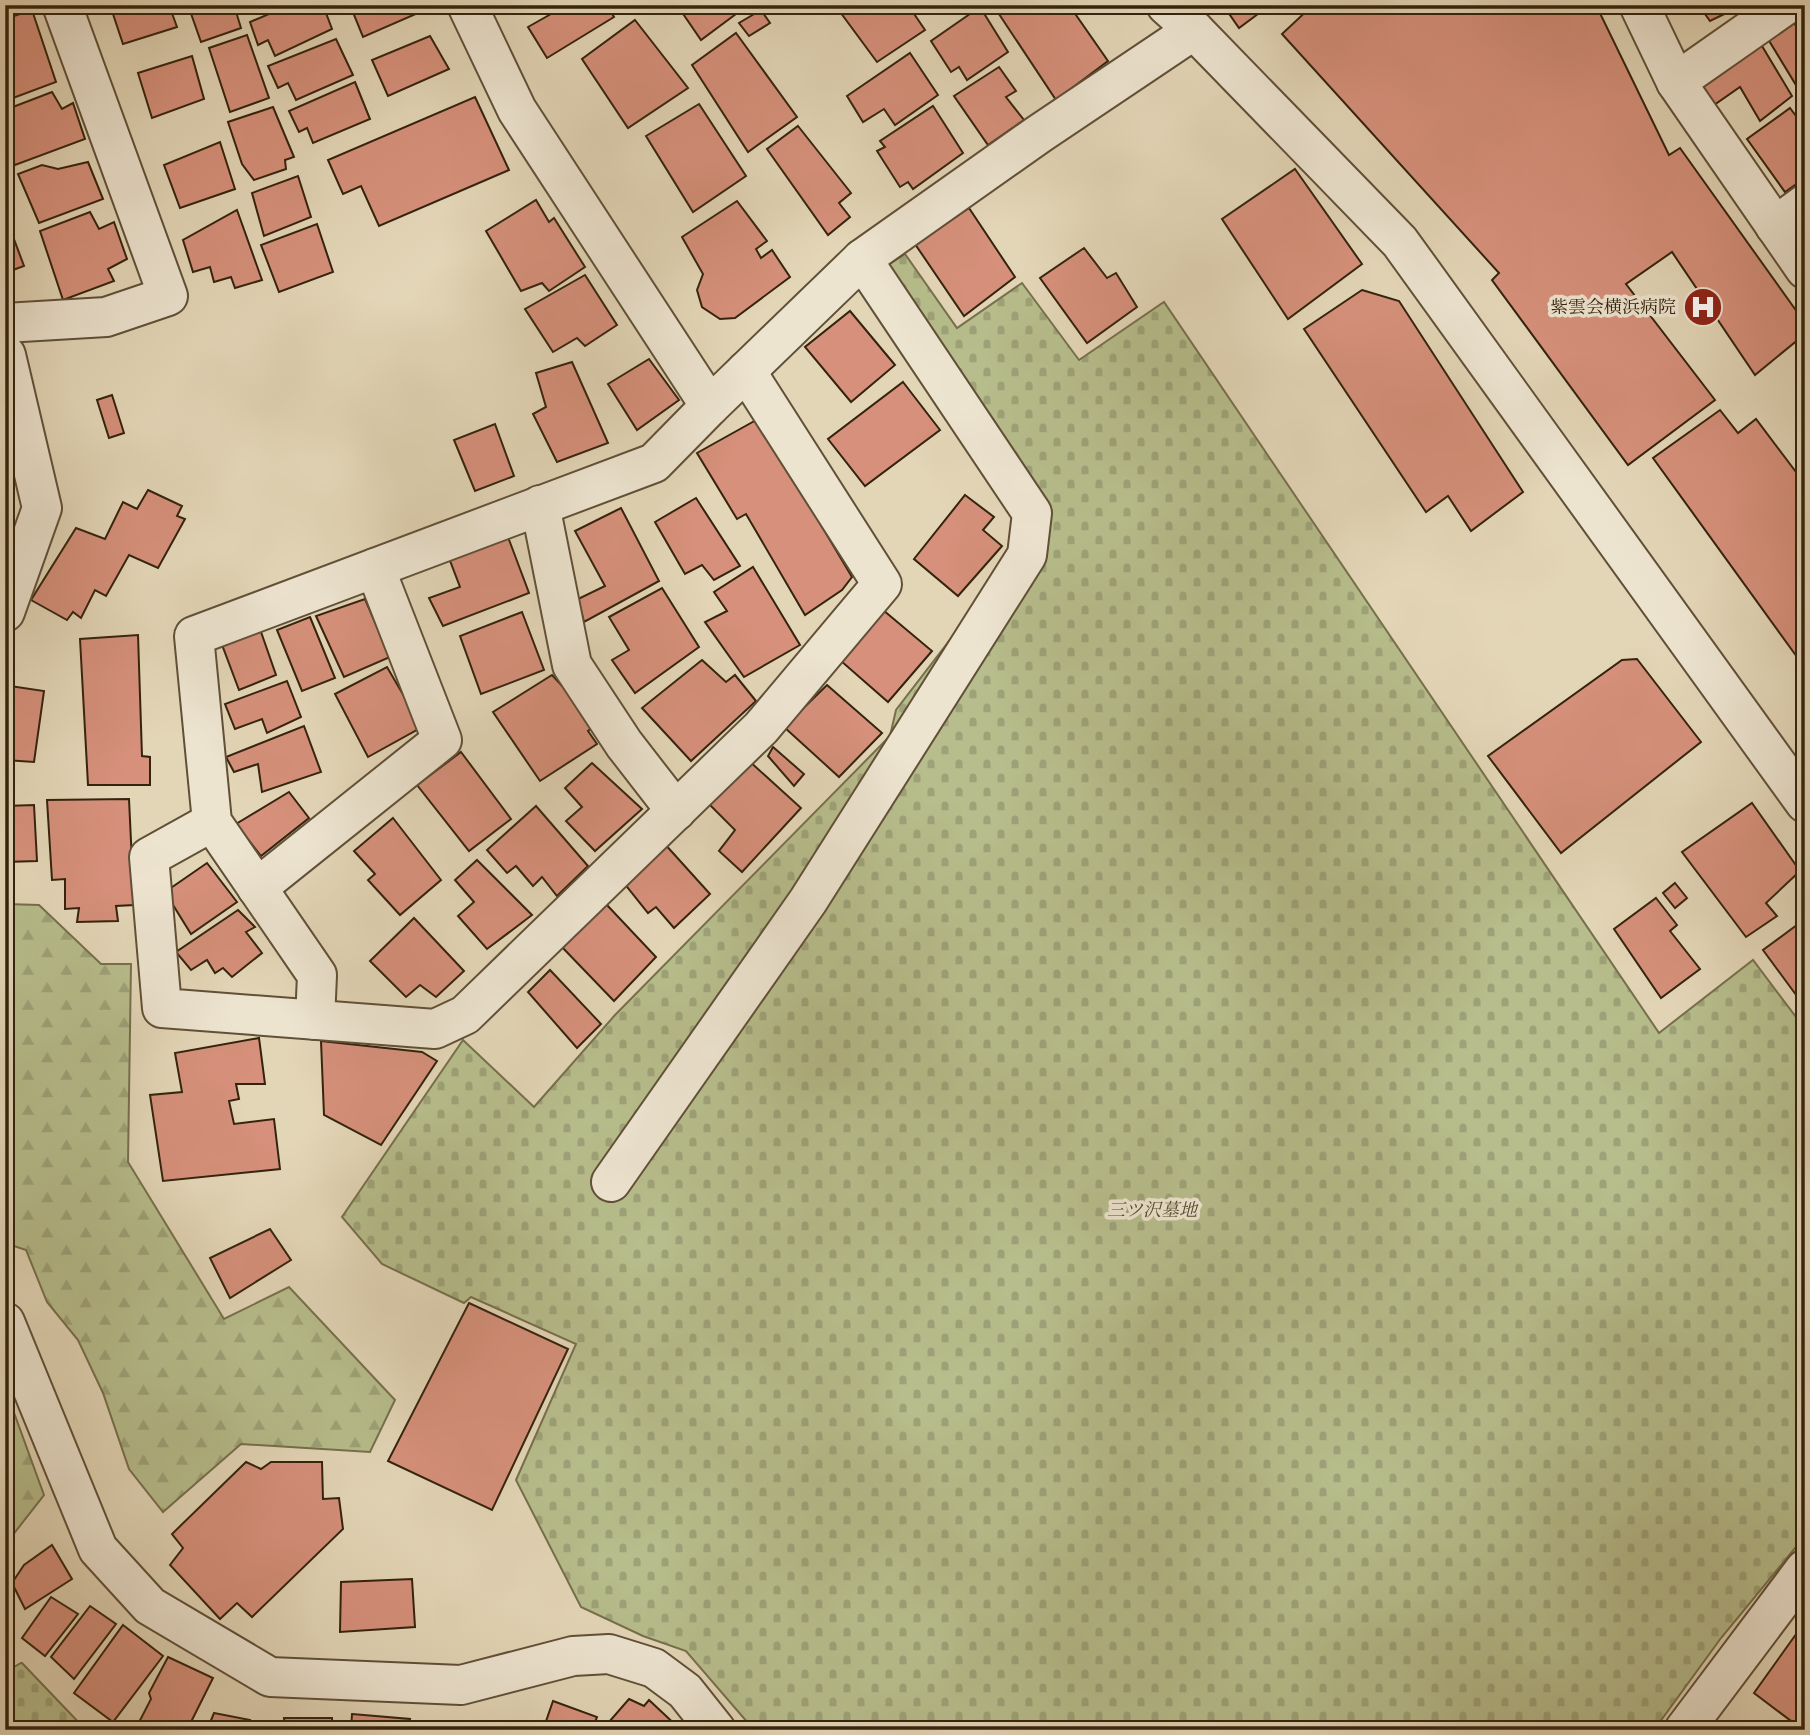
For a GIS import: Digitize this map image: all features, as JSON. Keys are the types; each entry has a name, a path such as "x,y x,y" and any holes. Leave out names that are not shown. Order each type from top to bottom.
{"street":[{"path":"5,323 106,317 168,296 62,5"},
{"path":"467,5 517,110 710,407"},
{"path":"1166,5 1194,30 1400,242 1805,803"},
{"path":"1639,5 1675,82 1790,215 1805,269"},
{"path":"1675,82 1786,5"},
{"path":"315,1020 317,975 212,822 194,636 654,463 862,259 1039,134 1194,30"},
{"path":"611,1182 808,901 1027,555 1032,513 862,259"},
{"path":"5,612 42,508 6,355"},
{"path":"212,822 149,857 162,1007 435,1030 465,1015 761,728 882,583 746,371"},
{"path":"540,505 572,665 624,744 676,811"},
{"path":"257,888 442,740 375,568"},
{"path":"5,1322 98,1549 150,1606 270,1677 461,1685 573,1656 610,1654 654,1668 685,1691 716,1730"},
{"path":"1684,1730 1803,1576"}],"green space":[{"name":"三ツ沢墓地","path":"905,254 957,328 1022,283 1079,360 1164,302 1659,1033 1753,960 1805,1029 1805,1536 1721,1638 1654,1730 754,1730 686,1651 643,1636 581,1607 516,1480 576,1344 471,1297 464,1303 382,1264 342,1217 463,1040 534,1107 615,1015 890,736 896,710 1049,511 885,267"},
{"path":"5,904 39,905 101,964 131,964 128,1162 224,1319 289,1287 395,1400 370,1452 241,1444 163,1512 129,1469 103,1393 78,1340 47,1302 26,1250 5,1243"},
{"path":"5,1388 44,1495 5,1545"},
{"path":"22,1663 86,1730 5,1730 5,1672"}],"building":[{"path":"110,5 169,5 177,27 123,44"},
{"path":"188,5 234,5 241,28 201,42"},
{"path":"290,5 323,5 332,29 275,56 268,40 258,45 250,22"},
{"path":"350,5 423,5 425,10 363,37"},
{"path":"567,5 607,5 614,17 547,58 528,27"},
{"path":"677,5 742,5 744,8 701,40"},
{"path":"835,5 908,5 925,30 877,62"},
{"path":"993,5 1069,5 1108,61 1056,100"},
{"path":"1223,5 1270,5 1239,28"},
{"path":"1313,5 1596,5 1669,155 1680,148 1805,323 1805,334 1755,375 1672,252 1626,284 1715,400 1628,465 1492,280 1499,273 1282,34"},
{"path":"1743,5 1710,21 1700,7"},
{"path":"980,7 1008,52 967,80 959,67 951,72 931,41"},
{"path":"32,10 56,82 5,101 5,19"},
{"path":"761,10 770,23 749,36 739,23"},
{"path":"635,20 688,88 628,128 582,59"},
{"path":"1794,23 1805,39 1805,86 1799,90 1768,39"},
{"path":"736,33 797,117 748,152 692,65"},
{"path":"247,35 269,98 230,112 209,48"},
{"path":"430,36 449,69 388,96 372,60"},
{"path":"336,39 353,75 296,100 288,83 278,88 268,66"},
{"path":"1759,41 1792,96 1760,121 1740,87 1714,105 1699,80"},
{"path":"910,53 938,95 895,125 884,109 863,122 847,96"},
{"path":"192,56 204,99 152,118 138,73"},
{"path":"999,67 1016,91 1006,97 1024,120 988,145 954,96"},
{"path":"355,82 370,119 313,143 307,128 299,132 289,111"},
{"path":"52,92 62,109 73,103 85,139 15,165 5,140 5,110"},
{"path":"475,97 509,170 379,226 361,186 343,194 328,160"},
{"path":"699,104 746,176 693,212 646,136"},
{"path":"933,106 963,153 913,189 908,182 900,187 877,151 885,147 880,141"},
{"path":"273,107 294,157 285,160 286,169 254,180 242,164 228,122"},
{"path":"1790,108 1805,128 1805,178 1785,192 1747,139"},
{"path":"798,126 851,193 839,203 850,217 828,235 767,149"},
{"path":"220,142 235,189 180,208 164,165"},
{"path":"88,162 103,199 39,223 18,174 42,165 58,169"},
{"path":"1295,169 1362,264 1288,319 1222,219"},
{"path":"298,176 311,217 264,236 252,193"},
{"path":"536,200 549,222 554,218 585,267 549,291 542,283 521,291 486,231"},
{"path":"737,201 767,241 756,249 761,258 772,250 790,277 735,318 720,319 702,307 697,290 703,274 682,237"},
{"path":"969,208 1015,277 964,316 915,244"},
{"path":"237,210 262,280 235,288 231,277 214,282 210,267 193,272 183,240"},
{"path":"90,212 99,229 114,222 127,259 108,269 114,281 63,300 40,231"},
{"path":"5,215 24,266 5,273"},
{"path":"317,224 333,272 279,292 261,245"},
{"path":"1084,248 1107,278 1116,273 1137,307 1087,343 1040,278"},
{"path":"585,275 617,325 585,346 577,338 553,352 525,309"},
{"path":"1362,290 1399,301 1523,492 1471,531 1448,496 1426,512 1304,329"},
{"path":"850,311 895,365 851,402 805,347"},
{"path":"649,359 679,400 637,430 608,384"},
{"path":"572,362 608,443 557,462 533,414 546,407 536,373"},
{"path":"903,382 940,430 865,486 828,439"},
{"path":"112,395 124,433 109,438 97,400"},
{"path":"1720,410 1738,433 1756,419 1805,484 1805,668 1653,458"},
{"path":"758,419 852,577 842,590 805,615 746,514 737,519 697,453"},
{"path":"495,424 514,476 475,491 454,440"},
{"path":"148,490 182,506 177,516 185,519 158,568 129,555 106,596 95,590 81,618 73,612 67,620 31,600 76,528 105,539 123,502 137,509"},
{"path":"965,495 994,517 983,530 1002,546 958,596 914,559"},
{"path":"696,498 740,566 714,580 702,565 685,574 655,522"},
{"path":"621,508 659,581 584,622 578,599 605,586 575,531"},
{"path":"508,537 529,593 443,626 429,598 460,587 449,558"},
{"path":"753,567 800,645 744,677 705,622 727,611 714,592"},
{"path":"662,588 699,647 635,693 612,660 629,650 609,617"},
{"path":"365,599 390,657 344,677 316,616"},
{"path":"883,610 932,651 888,702 841,661"},
{"path":"522,612 544,670 481,694 460,636"},
{"path":"310,617 335,678 302,691 277,630"},
{"path":"260,629 276,675 239,690 221,642"},
{"path":"138,635 142,756 150,757 150,785 88,785 80,639"},
{"path":"1637,659 1701,742 1561,853 1488,756 1622,660"},
{"path":"702,660 726,682 735,675 756,701 691,761 642,708"},
{"path":"387,667 422,727 368,757 335,694"},
{"path":"552,675 564,688 568,684 595,725 588,731 597,744 540,781 493,712"},
{"path":"287,681 301,717 267,733 262,719 235,729 225,704"},
{"path":"827,685 882,733 839,777 784,727"},
{"path":"10,686 44,691 34,762 5,760 5,716"},
{"path":"304,726 321,772 262,792 258,764 234,772 226,757"},
{"path":"773,747 804,774 794,786 768,756"},
{"path":"461,752 511,819 469,851 417,785"},
{"path":"748,760 801,808 742,872 719,851 735,830 706,801"},
{"path":"592,763 642,809 595,851 566,821 582,807 565,788"},
{"path":"289,792 309,818 261,856 236,824"},
{"path":"129,799 134,905 116,906 118,921 77,922 79,908 65,909 65,879 52,880 47,800"},
{"path":"1752,803 1800,871 1766,903 1777,916 1746,937 1682,852"},
{"path":"34,805 37,861 5,862 5,806"},
{"path":"536,806 588,866 557,896 542,877 533,886 516,866 507,873 487,850"},
{"path":"393,818 441,880 400,915 368,880 375,874 354,851"},
{"path":"663,842 710,894 674,928 656,907 648,913 624,883"},
{"path":"477,860 532,915 487,949 458,916 474,902 455,880"},
{"path":"207,863 237,902 191,934 165,892"},
{"path":"1675,883 1687,898 1675,908 1663,893"},
{"path":"1656,898 1677,925 1670,931 1700,969 1661,998 1614,929"},
{"path":"606,904 656,957 614,1001 560,945"},
{"path":"238,910 255,927 246,932 262,953 232,977 223,968 215,973 207,960 191,970 176,952"},
{"path":"414,918 464,971 436,997 420,985 406,997 370,961"},
{"path":"1805,919 1805,1007 1763,950"},
{"path":"550,970 601,1024 577,1048 528,992"},
{"path":"259,1038 265,1084 236,1084 239,1099 229,1101 234,1124 274,1119 280,1169 163,1181 150,1095 182,1092 175,1053"},
{"path":"321,1041 422,1052 437,1061 381,1145 324,1115"},
{"path":"270,1229 291,1260 230,1298 210,1258"},
{"path":"469,1303 568,1349 492,1510 388,1461"},
{"path":"246,1462 261,1469 271,1462 322,1462 323,1499 339,1498 343,1529 252,1617 237,1603 220,1619 170,1565 183,1548 172,1534"},
{"path":"52,1545 72,1579 25,1609 12,1583 24,1565"},
{"path":"412,1579 415,1627 340,1632 341,1582"},
{"path":"51,1597 78,1614 45,1656 22,1638"},
{"path":"90,1606 116,1624 74,1679 51,1657"},
{"path":"1804,1623 1805,1730 1803,1730 1754,1693"},
{"path":"123,1625 163,1656 113,1722 74,1693"},
{"path":"168,1657 213,1678 191,1722 200,1728 135,1730 151,1699 149,1693"},
{"path":"629,1699 644,1706 649,1700 681,1730 602,1730"},
{"path":"553,1701 597,1717 592,1730 543,1730"},
{"path":"214,1713 250,1720 247,1730 207,1730"},
{"path":"352,1714 410,1719 408,1730 351,1730"},
{"path":"284,1718 332,1718 332,1730 285,1730"},
{"path":"458,1721 509,1721 508,1730 458,1730"},
{"path":"412,1724 450,1726 450,1730 412,1730"}],"place":[{"name":"紫雲会横浜病院","path":"1703,307"}]}
